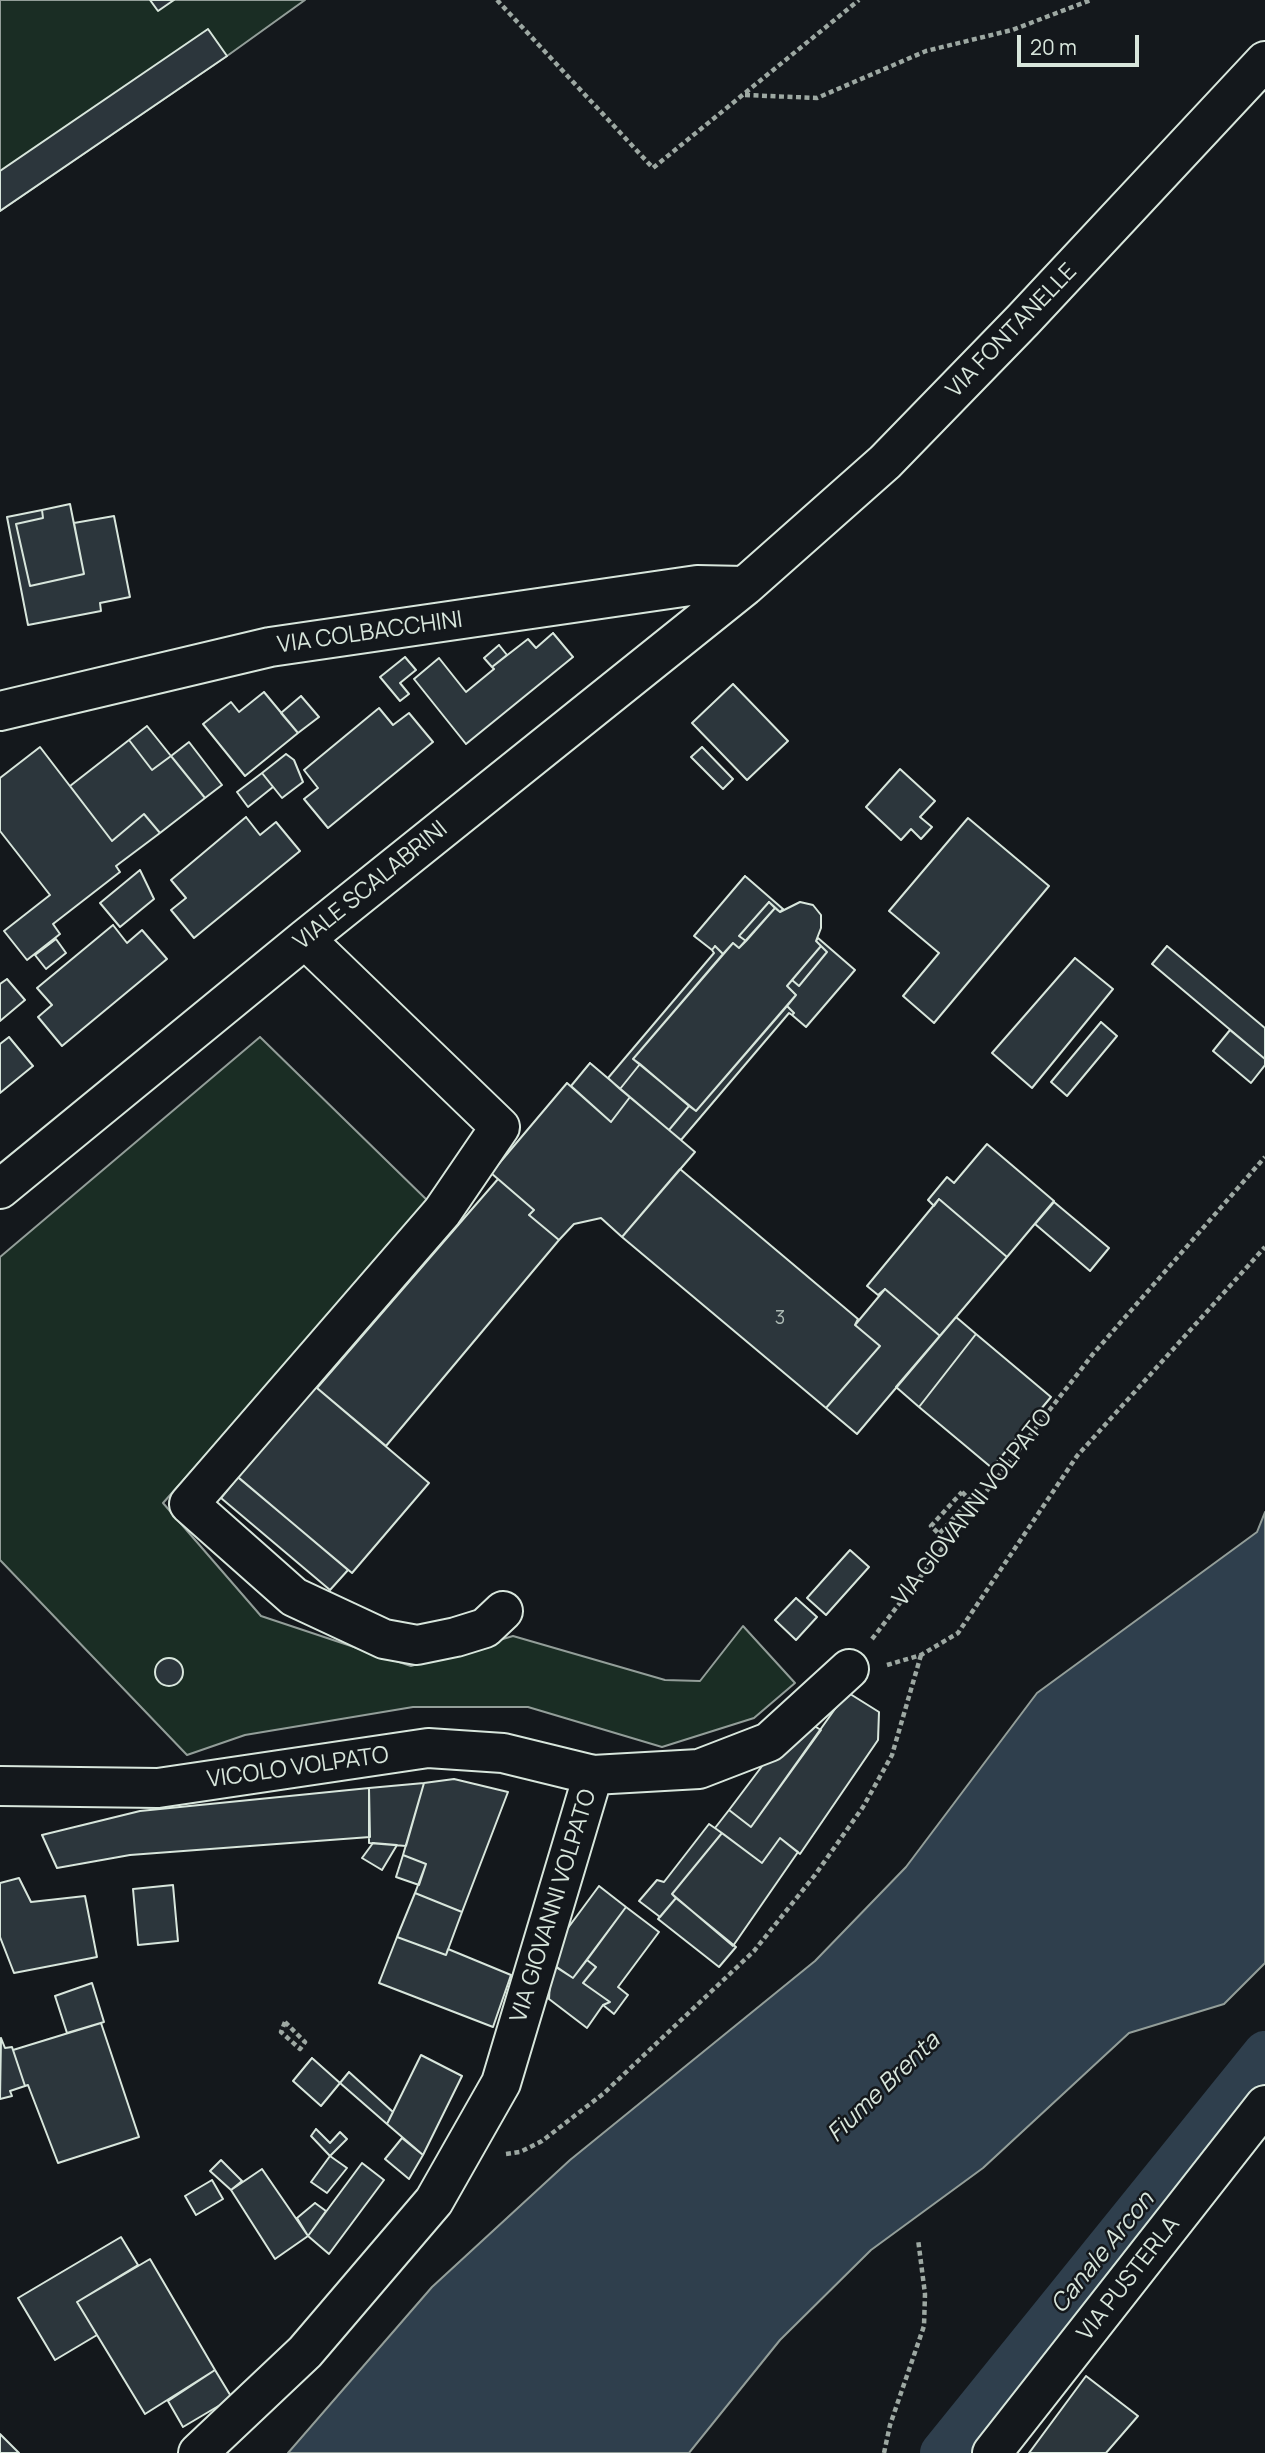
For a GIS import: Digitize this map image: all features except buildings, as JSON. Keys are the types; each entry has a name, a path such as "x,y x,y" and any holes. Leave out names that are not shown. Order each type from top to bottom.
{"street":[{"name":"VIA FONTANELLE","path":"745,586 885,462 1023,320 1265,61"},
{"name":"VIA COLBACCHINI","path":"0,712 270,647 697,585 745,586"},
{"name":"VIALE SCALABRINI","path":"0,1189 304,939 745,586"},
{"path":"304,939 500,1127 443,1212 189,1504 294,1597 384,1639 417,1645 456,1637 485,1628 503,1611"},
{"name":"VIA GIOVANNI VOLPATO","path":"198,2453 305,2352 434,2201 500,2083 593,1774 699,1769 769,1742 849,1668"},
{"name":"VICOLO VOLPATO","path":"0,1786 158,1788 428,1748 503,1753 593,1774"},
{"name":"VIA PUSTERLA","path":"992,2453 1265,2105"}],"path":[{"path":"497,0 653,168 859,0"},
{"path":"744,95 817,98 926,51 1012,30 1091,0"},
{"name":"VIA GIOVANNI VOLPATO","path":"849,1668 1093,1353 1265,1157"},
{"path":"497,2159 542,2141 603,2094 754,1951 815,1875 863,1807 892,1755 921,1656 958,1633 1077,1456 1265,1247"},
{"path":"962,1492 971,1500 939,1534 931,1526 962,1492"},
{"path":"285,2022 305,2042 300,2049 281,2032 285,2022"},
{"path":"884,2453 893,2414 924,2326 925,2294 918,2239"}],"green space":[{"path":"0,0 305,0 0,211"},
{"path":"260,1037 430,1203 163,1503 261,1616 411,1666 513,1636 665,1680 700,1681 743,1626 795,1683 754,1718 662,1747 528,1707 413,1707 245,1735 187,1755 0,1560 0,1257"}],"water":[{"name":"Fiume Brenta","path":"1265,1512 1265,1963 1224,2004 1129,2033 983,2168 871,2250 780,2340 689,2453 288,2453 432,2287 570,2160 815,1961 906,1867 1037,1693 1257,1532"}],"waterway":[{"name":"Canale Arcon","path":"942,2453 1265,2053"}]}
